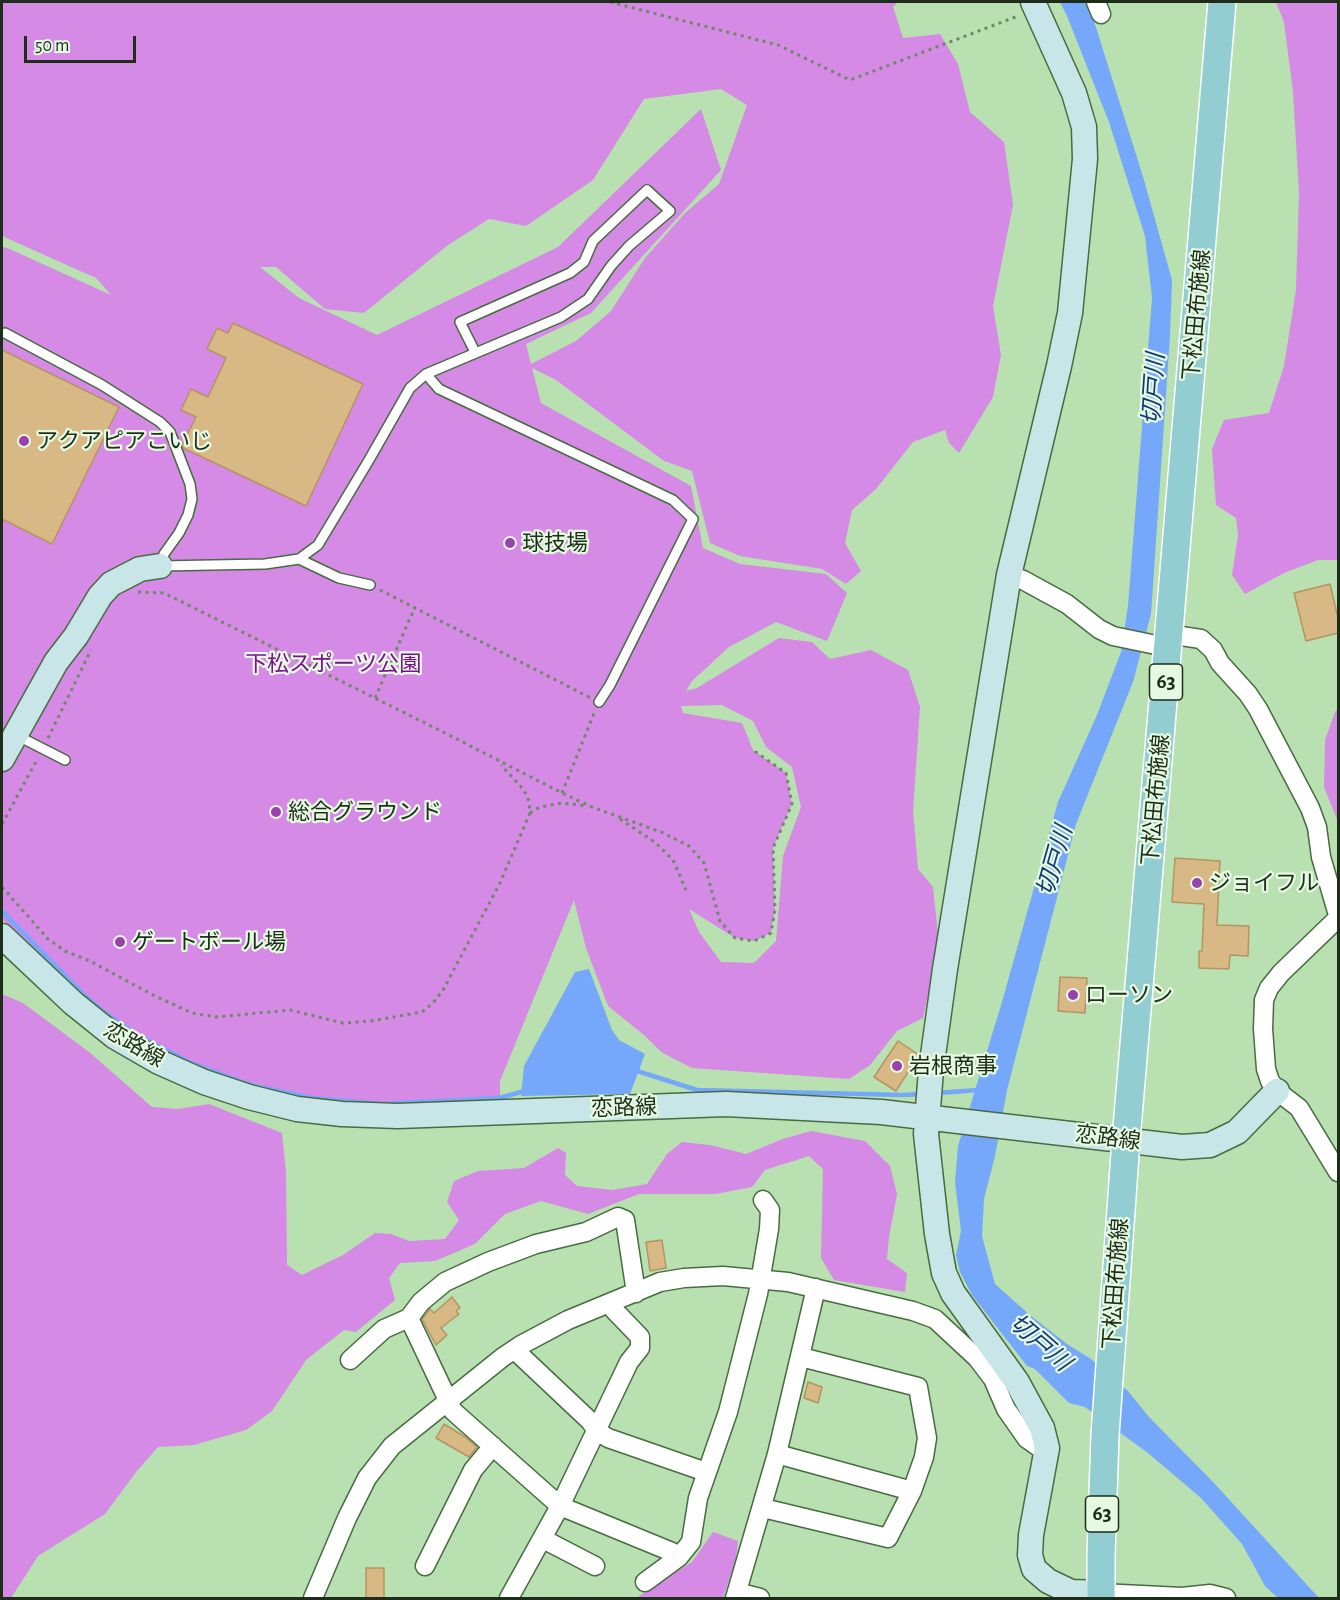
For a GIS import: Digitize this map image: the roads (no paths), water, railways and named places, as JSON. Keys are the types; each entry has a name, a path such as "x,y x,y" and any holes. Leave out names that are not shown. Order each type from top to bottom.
{"main road":[{"name":"下松田布施線","path":"1101,1596 1105,1435 1159,644 1222,2"}],"street":[{"path":"1035,5 1074,93 1084,127 1085,159 1068,324 1009,575 945,969 927,1118 929,1165 944,1273 952,1293 1017,1382 1042,1428 1047,1448 1031,1535 1030,1555 1034,1569 1048,1581 1071,1592 1101,1596 1182,1597 1210,1594 1226,1599"},
{"path":"2,759 56,662 76,636 100,596 111,584 140,569 160,566"},
{"path":"1009,575 1067,604 1099,629 1113,636 1159,644 1181,636 1201,639 1213,650 1220,663 1248,694 1257,709 1310,808 1317,827 1321,857 1338,916 1269,988 1264,1000 1263,1029 1266,1069 1270,1081 1277,1090 1299,1108 1338,1172"},
{"name":"恋路線","path":"2,936 73,1003 114,1036 159,1062 204,1082 249,1097 297,1108 342,1114 398,1116 726,1104 880,1112 1182,1147 1210,1145 1237,1132 1277,1090"},
{"path":"645,1582 679,1557 691,1542 698,1498 728,1412 758,1294 769,1229 770,1210 763,1200"},
{"path":"350,1360 384,1329 409,1318 421,1302 445,1282 488,1262 536,1244 586,1232 618,1217 625,1220 636,1293"},
{"path":"314,1599 347,1518 367,1478 392,1446 521,1345 568,1320 660,1282 723,1275 788,1282 913,1311 935,1319 977,1358 993,1379 1006,1409 1027,1439 1037,1446 1047,1448"},
{"path":"760,1599 736,1595 777,1454 816,1288"},
{"path":"509,1599 560,1506 628,1362 640,1348 640,1337 614,1311 611,1304"},
{"path":"409,1318 453,1411 560,1506 672,1552 679,1557"},
{"path":"521,1345 520,1355 590,1421 597,1431 608,1438 706,1472"},
{"path":"762,1508 888,1538 912,1491 924,1457 927,1438 918,1387 801,1357"},
{"path":"425,1566 473,1470 493,1446"},
{"path":"777,1454 912,1491"},
{"path":"543,1539 595,1566"}],"lane":[{"path":"5,333 102,385 160,422 170,432 190,484 192,498 184,524 164,554 160,566 265,564 299,559 318,545 410,388 426,374 561,317 588,300 611,266 629,246 670,211 647,190 594,241 584,262 570,273 460,322 475,352"},
{"path":"426,374 439,389 673,500 693,519 610,685 599,702"},
{"path":"299,559 339,578 370,585"},
{"path":"16,735 65,760"}],"water":[{"name":"切戸川","path":"1060,2 1088,2 1144,180 1172,280 1170,336 1151,614 1133,682 1076,824 1007,1090 995,1156 984,1199 982,1236 995,1284 1031,1316 1091,1359 1128,1391 1149,1417 1214,1483 1319,1598 1278,1598 1265,1586 1242,1544 1201,1498 1148,1453 1085,1407 1069,1403 1035,1369 1027,1366 972,1295 960,1272 956,1255 961,1231 955,1182 958,1146 1002,1002 1058,802 1097,715 1121,652 1128,606 1152,298 1145,236 1109,122"},
{"path":"589,969 612,1030 619,1040 645,1054 630,1094 521,1096 524,1066 575,972"}],"waterway":[{"path":"2,911 85,996 105,1013 139,1036 191,1063 251,1085 311,1098 382,1104 499,1098 525,1091"},
{"path":"634,1070 697,1090 922,1094"},
{"path":"937,1093 979,1090"}],"place":[{"name":"アクアピアこいじ","path":"24,441"},
{"name":"球技場","path":"510,543"},
{"name":"総合グラウンド","path":"276,812"},
{"name":"ジョイフル","path":"1197,883"},
{"name":"ゲートボール場","path":"120,942"},
{"name":"ローソン","path":"1073,995"},
{"name":"岩根商事","path":"897,1066"}],"park label":[{"name":"下松スポーツ公園","path":"333,664"}]}
